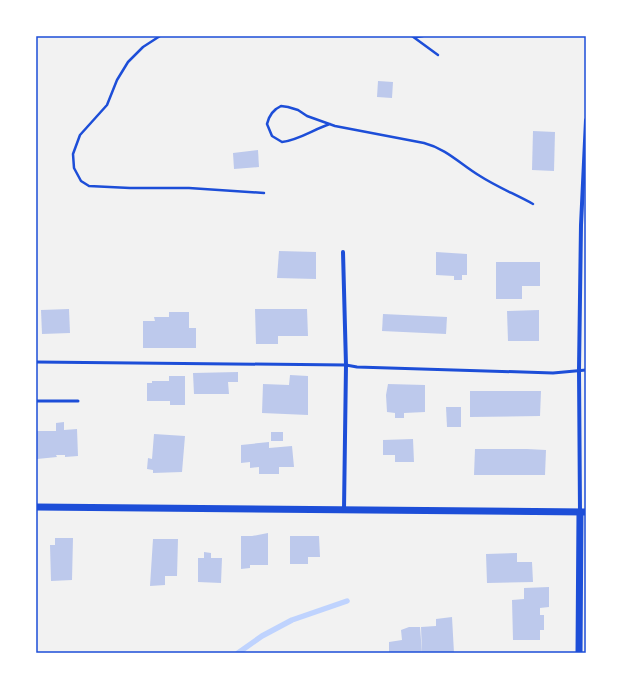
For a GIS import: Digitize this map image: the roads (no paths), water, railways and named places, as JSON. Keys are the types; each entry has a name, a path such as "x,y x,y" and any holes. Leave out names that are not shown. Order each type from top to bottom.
{"street":[{"path":"579,653 583,512 579,370 586,120"},
{"path":"343,252 346,365 344,509"},
{"path":"36,507 583,512"}],"lane":[{"path":"36,362 346,365 357,367 553,373 586,370"},
{"path":"36,401 78,401"}],"waterway":[{"path":"238,653 262,636 292,620 347,601"}]}
